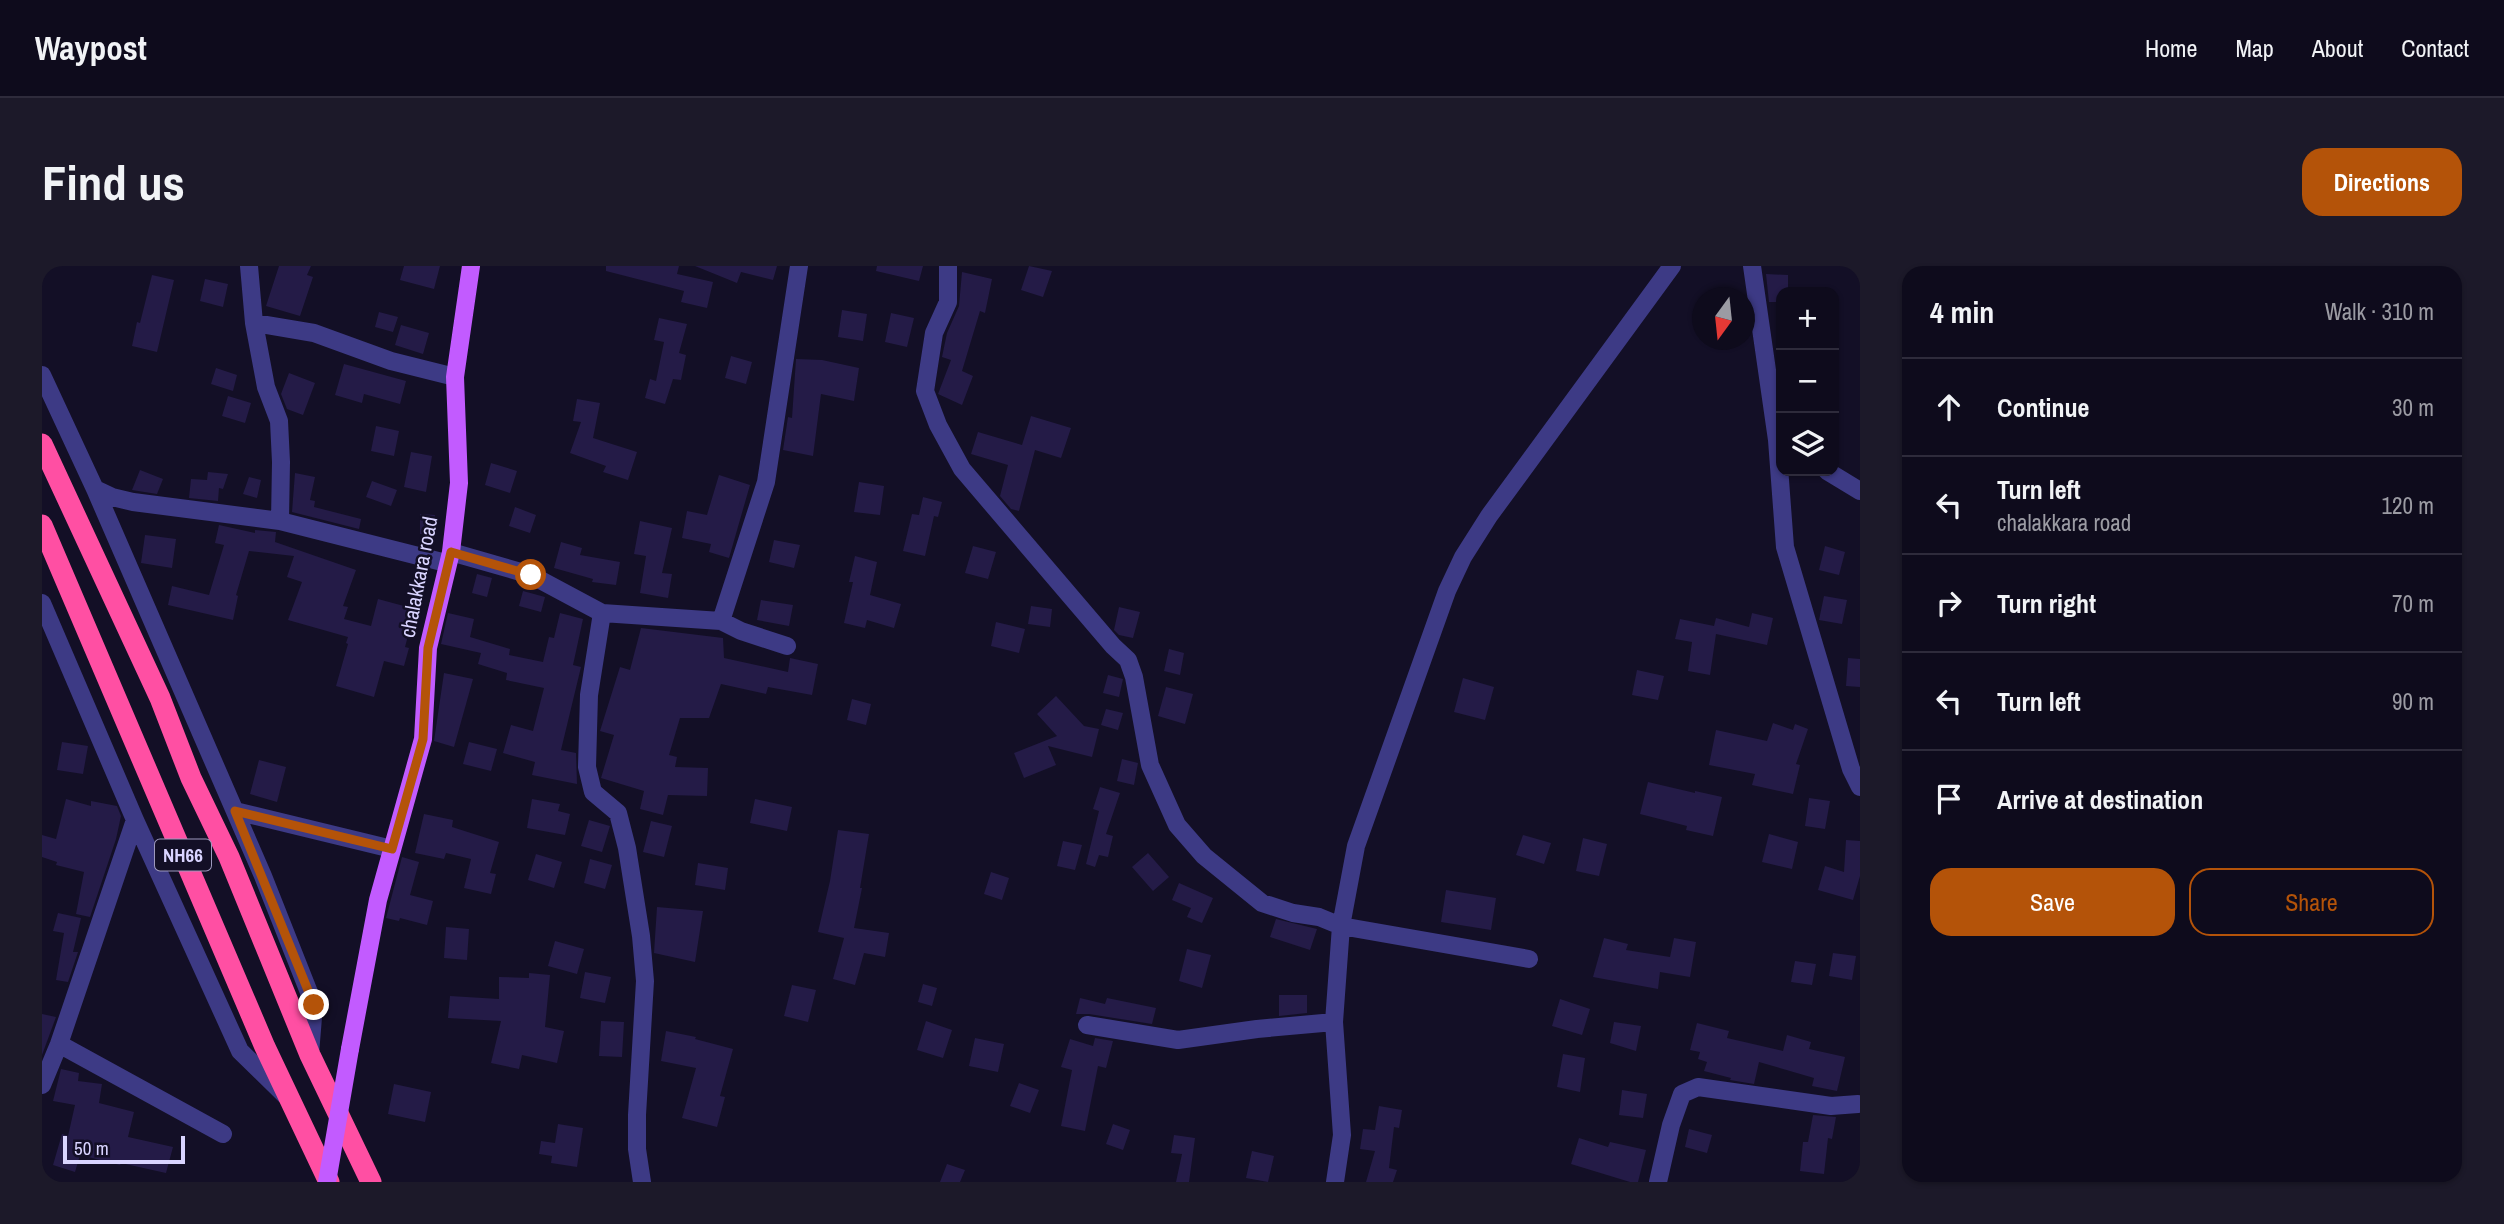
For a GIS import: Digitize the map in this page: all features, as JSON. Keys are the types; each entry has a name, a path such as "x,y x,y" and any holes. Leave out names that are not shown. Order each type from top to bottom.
{"highway":[{"name":"NH66","path":"42,444 160,698 191,778 229,857 310,1055 371,1179"},
{"name":"NH66","path":"42,525 265,1047 328,1182"}],"main road":[{"name":"chalakkara road","path":"328,1182 378,900 423,739 428,648 449,558 459,483 455,377 461,319 471,266"}],"street":[{"path":"249,266 254,323 266,387 279,421 280,521"},
{"path":"722,621 766,482 799,266"},
{"path":"948,266 948,302 934,333 925,391 938,425 962,469 1000,516 1128,660 1135,677 1150,765 1177,825 1204,856 1262,903 1293,913 1319,917 1341,926 1530,958"},
{"path":"1335,1182 1342,1135 1334,1022 1341,926 1356,846 1447,591 1463,557 1489,516 1672,266"},
{"path":"1752,266 1776,422"},
{"path":"254,323 314,334 391,361 455,377"},
{"path":"42,375 95,489 235,811 314,1005 310,1055"},
{"path":"1781,476 1785,547 1860,787"},
{"path":"1835,476 1860,491"},
{"path":"95,489 133,502 280,521 531,575 602,612 722,621 741,631 787,646"},
{"path":"42,603 135,820 240,1051 292,1102"},
{"path":"602,612 589,695 587,767 593,792 618,813 627,848 642,936 645,981 636,1115 642,1182"},
{"path":"235,811 392,849"},
{"path":"42,1085 59,1044 135,820"},
{"path":"1087,1025 1178,1040 1334,1022"},
{"path":"59,1044 223,1134"},
{"path":"1658,1182 1671,1125 1682,1094 1698,1087 1831,1107 1859,1100"}],"building":[{"path":"279,266 311,266 307,275 313,277 300,316 266,306"},
{"path":"404,266 440,266 434,289 400,280"},
{"path":"606,266 679,266 677,274 713,282 707,308 681,302 684,291 606,271"},
{"path":"695,266 777,266 773,280 741,272 737,283"},
{"path":"877,266 923,266 919,281 876,271"},
{"path":"1029,266 1052,271 1043,297 1021,290"},
{"path":"962,272 992,279 985,313 980,311 962,371 973,376 962,405 938,394 951,360 942,357 947,333 959,306"},
{"path":"1766,274 1788,275 1788,287 1776,287 1776,302 1769,302"},
{"path":"152,275 174,280 157,352 132,346"},
{"path":"205,279 228,284 223,307 200,301"},
{"path":"842,310 867,314 863,341 838,337"},
{"path":"379,312 398,317 393,332 375,327"},
{"path":"891,313 914,318 907,347 885,342"},
{"path":"659,318 687,324 679,353 686,355 681,380 673,379 665,404 645,398 650,379 656,381 664,342 654,340"},
{"path":"401,325 429,333 423,354 395,345"},
{"path":"731,356 752,362 746,384 725,378"},
{"path":"796,359 822,360 859,368 854,401 821,394 813,456 783,450 788,417 792,418"},
{"path":"344,364 406,381 400,404 364,394 362,403 335,395"},
{"path":"216,368 237,375 233,391 211,384"},
{"path":"289,373 315,383 303,415 287,409 281,394"},
{"path":"228,396 251,403 245,423 222,416"},
{"path":"577,399 600,403 593,438 637,452 628,480 603,472 606,466 570,453 581,422 573,421"},
{"path":"1031,416 1071,428 1061,458 1035,450 1019,511 1011,509 1000,496 1008,465 971,454 978,432 1022,445"},
{"path":"376,426 399,431 394,456 371,451"},
{"path":"411,452 432,456 426,492 404,487"},
{"path":"491,463 517,471 510,493 485,485"},
{"path":"140,470 163,479 157,494 132,490"},
{"path":"208,472 228,474 223,489 219,488 218,501 189,498 191,479 207,480"},
{"path":"295,473 315,477 310,500 315,501 314,507 361,519 359,529 292,512"},
{"path":"719,475 750,485 729,558 709,552 711,544 682,538 687,511 707,515"},
{"path":"249,477 261,480 257,498 243,494"},
{"path":"372,481 397,490 391,506 366,497"},
{"path":"859,482 884,486 880,515 854,512"},
{"path":"923,497 942,502 938,517 934,516 925,556 903,551 912,514 919,515"},
{"path":"515,507 536,515 530,533 509,526"},
{"path":"420,514 435,515 434,535 420,534"},
{"path":"640,521 672,528 662,573 672,574 668,598 640,593 646,556 634,554"},
{"path":"219,525 255,533 255,530 276,532 275,542 356,570 343,606 348,607 344,619 371,626 378,599 415,609 405,647 409,648 404,666 384,661 374,697 336,686 348,637 288,620 302,582 287,577 294,556 249,551 236,595 238,596 233,620 168,605 172,586 209,595 224,545 215,543"},
{"path":"145,535 176,539 172,568 141,563"},
{"path":"774,540 800,545 794,568 769,562"},
{"path":"561,542 582,548 580,555 620,562 616,585 592,582 593,579 554,568"},
{"path":"973,546 996,552 988,579 965,573"},
{"path":"1825,546 1845,552 1839,575 1819,570"},
{"path":"855,556 877,562 870,595 901,604 894,628 867,620 865,628 844,623 853,582 849,582"},
{"path":"477,574 492,578 487,597 472,593"},
{"path":"523,591 545,597 541,612 519,606"},
{"path":"1824,596 1847,600 1842,624 1819,620"},
{"path":"761,600 793,605 789,626 757,620"},
{"path":"1031,606 1052,609 1050,627 1028,624"},
{"path":"1119,607 1140,612 1133,638 1119,635 1114,630"},
{"path":"448,613 474,619 470,637 510,649 509,655 543,662 549,637 554,638 560,613 583,619 573,665 581,667 561,750 576,753 577,784 532,775 535,762 503,753 511,725 533,731 544,688 506,680 507,673 478,664 481,653 441,644"},
{"path":"1752,613 1773,618 1767,645 1716,634 1710,675 1688,671 1692,642 1675,639 1680,619 1714,626 1716,618 1749,627"},
{"path":"996,622 1025,629 1019,653 991,646"},
{"path":"641,628 723,638 724,658 788,672 790,658 818,664 812,695 768,687 766,694 721,684 709,718 680,718 669,755 677,757 675,767 708,768 707,796 668,795 663,815 640,809 644,791 601,778 614,735 600,731 620,667 630,670"},
{"path":"1169,649 1184,653 1180,675 1164,671"},
{"path":"1848,658 1860,659 1860,687 1846,686"},
{"path":"1637,670 1664,676 1658,700 1632,695"},
{"path":"444,673 473,679 454,747 434,741"},
{"path":"1108,675 1123,679 1119,697 1103,693"},
{"path":"1463,678 1494,687 1485,720 1454,712"},
{"path":"1166,687 1193,694 1185,724 1158,716"},
{"path":"1056,696 1084,726 1099,729 1092,757 1048,746 1056,765 1024,778 1014,753 1057,736 1037,714"},
{"path":"852,699 871,704 866,725 847,720"},
{"path":"1106,709 1123,713 1118,730 1101,725"},
{"path":"1773,723 1793,730 1795,724 1808,729 1796,764 1800,765 1793,794 1752,785 1755,774 1709,765 1716,730 1767,741"},
{"path":"62,742 88,746 83,774 57,770"},
{"path":"469,742 497,749 491,771 463,764"},
{"path":"1122,759 1138,763 1134,785 1117,781"},
{"path":"259,760 286,767 277,802 250,794"},
{"path":"1648,782 1722,797 1713,836 1640,814"},
{"path":"1100,787 1120,793 1106,834 1113,836 1108,857 1099,855 1095,867 1086,864 1099,811 1093,809"},
{"path":"1809,798 1830,801 1825,829 1805,826"},
{"path":"66,799 91,806 91,801 117,806 121,816 90,917 76,914 84,872 56,865 57,862 42,857 42,835 56,839"},
{"path":"532,799 560,804 558,811 570,814 565,835 527,828"},
{"path":"755,799 792,807 787,831 750,823"},
{"path":"424,814 453,820 452,827 499,842 490,873 496,874 491,894 464,888 471,859 446,853 444,859 415,853"},
{"path":"589,820 610,826 602,852 581,846"},
{"path":"651,821 672,826 664,857 643,852"},
{"path":"838,830 869,834 854,928 889,933 885,957 864,953 855,985 833,979 844,938 818,932"},
{"path":"1769,834 1798,842 1792,869 1762,862"},
{"path":"1523,835 1551,843 1544,864 1516,855"},
{"path":"1583,838 1607,844 1599,876 1576,871"},
{"path":"1846,840 1860,841 1860,876 1853,900 1818,890 1825,866 1844,872"},
{"path":"1063,841 1082,845 1075,870 1057,866"},
{"path":"1148,853 1169,877 1153,891 1132,867"},
{"path":"536,854 562,862 554,888 528,880"},
{"path":"402,857 419,862 410,895 433,901 427,925 400,918 399,921 386,918"},
{"path":"590,859 612,865 605,889 584,883"},
{"path":"698,863 728,868 725,890 695,885"},
{"path":"991,872 1009,878 1002,900 984,894"},
{"path":"1179,883 1213,898 1202,923 1187,917 1191,908 1172,900"},
{"path":"1446,890 1496,898 1491,930 1441,922"},
{"path":"657,907 703,911 695,962 654,953"},
{"path":"58,913 81,918 73,952 78,952 68,982 56,980 64,933 53,931"},
{"path":"1276,919 1317,929 1310,950 1270,937"},
{"path":"446,927 469,929 467,960 444,958"},
{"path":"1604,938 1628,944 1626,950 1670,957 1674,938 1696,942 1690,977 1660,972 1658,989 1593,977"},
{"path":"555,941 584,949 577,974 548,966"},
{"path":"1187,949 1211,955 1202,988 1179,981"},
{"path":"1833,953 1856,956 1852,980 1829,976"},
{"path":"1795,961 1816,964 1812,985 1791,982"},
{"path":"585,972 611,977 605,1003 580,998"},
{"path":"529,973 550,975 545,1027 564,1031 557,1063 522,1055 519,1069 491,1063 501,1021 448,1018 450,996 499,999 499,977 529,978"},
{"path":"923,984 937,988 932,1006 918,1002"},
{"path":"792,985 816,990 808,1022 784,1016"},
{"path":"1279,995 1307,995 1307,1013 1279,1016"},
{"path":"1080,998 1105,1004 1107,998 1156,1008 1152,1024 1076,1014"},
{"path":"1560,999 1590,1009 1582,1035 1552,1026"},
{"path":"42,1014 56,1017 42,1055"},
{"path":"601,1021 624,1022 622,1057 599,1056"},
{"path":"926,1021 952,1030 943,1058 917,1050"},
{"path":"1614,1022 1641,1026 1636,1051 1610,1043"},
{"path":"1697,1023 1729,1031 1727,1038 1783,1051 1787,1035 1811,1042 1809,1049 1845,1057 1837,1091 1812,1086 1814,1078 1759,1062 1754,1084 1730,1080 1731,1078 1704,1071 1707,1062 1698,1059 1700,1052 1690,1050"},
{"path":"666,1031 733,1049 720,1096 725,1097 717,1127 682,1118 696,1068 661,1061"},
{"path":"975,1038 1004,1044 998,1072 969,1066"},
{"path":"1095,1038 1113,1041 1106,1068 1098,1066 1085,1131 1061,1126 1072,1070 1061,1067 1070,1039 1093,1046"},
{"path":"1563,1054 1585,1058 1580,1092 1557,1087"},
{"path":"61,1069 79,1073 78,1081 102,1084 99,1103 134,1112 128,1137 173,1147 166,1173 80,1155 75,1172 53,1165 62,1134 68,1136 75,1105 53,1101"},
{"path":"1019,1083 1039,1090 1030,1113 1010,1106"},
{"path":"394,1084 431,1092 425,1122 388,1114"},
{"path":"1622,1090 1647,1094 1643,1118 1619,1115"},
{"path":"1379,1106 1402,1110 1399,1128 1394,1127 1389,1168 1397,1170 1393,1182 1366,1182 1375,1151 1360,1149 1363,1129 1375,1130"},
{"path":"1813,1115 1836,1117 1832,1139 1828,1138 1824,1174 1800,1171 1803,1142 1808,1142"},
{"path":"558,1124 583,1128 577,1167 551,1163 552,1156 539,1154 541,1141 555,1143"},
{"path":"1113,1124 1130,1130 1123,1150 1106,1144"},
{"path":"1689,1129 1712,1135 1707,1153 1685,1147"},
{"path":"1174,1135 1195,1138 1189,1182 1176,1182 1182,1154 1171,1153"},
{"path":"1579,1138 1608,1147 1610,1142 1646,1150 1638,1182 1571,1164"},
{"path":"1252,1151 1274,1156 1268,1182 1246,1178"},
{"path":"947,1164 965,1170 960,1182 940,1182"}],"route":[{"path":"314,1005 235,811 392,849 423,739 428,648 446,563 451,552 531,575"}]}
